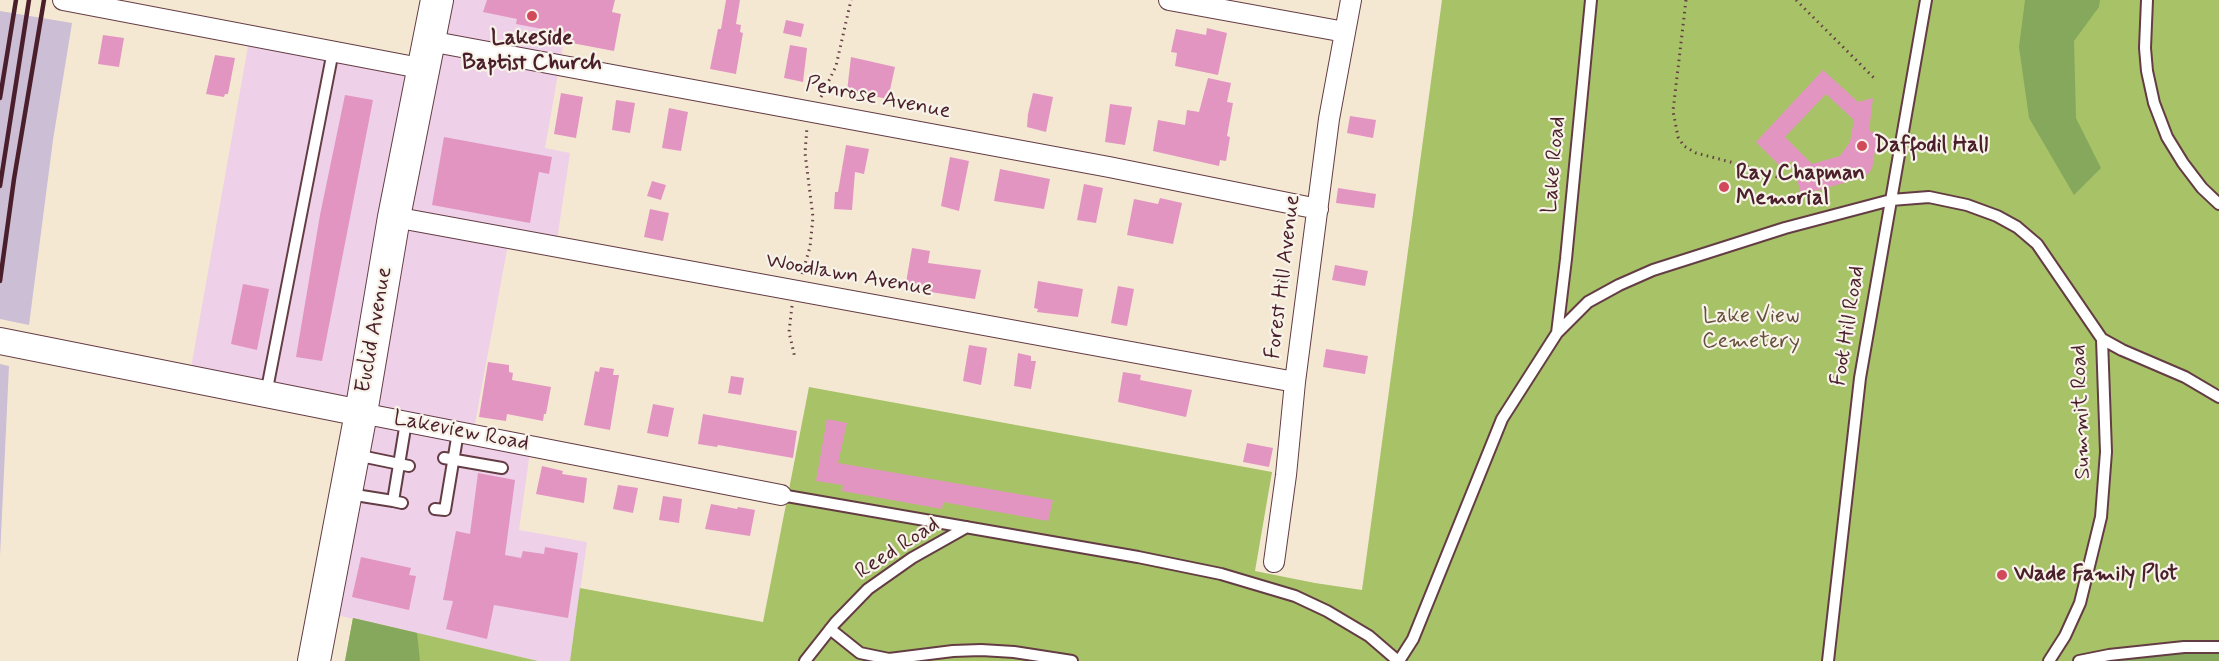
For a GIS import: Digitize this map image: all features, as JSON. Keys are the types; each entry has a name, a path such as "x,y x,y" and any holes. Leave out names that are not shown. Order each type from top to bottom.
{"main road":[{"name":"Euclid Avenue","path":"314,661 361,413 394,217 437,0"}],"street":[{"name":"Penrose Avenue","path":"63,0 333,51 427,55 1109,167 1318,209"},
{"path":"1168,0 1345,32"},
{"name":"Forest Hill Avenue","path":"1274,562 1329,119 1351,0"},
{"name":"Woodlawn Avenue","path":"394,217 1295,382"},
{"name":"Lakeview Road","path":"0,341 781,495"}],"lane":[{"name":"Lake Road","path":"1557,333 1591,0"},
{"path":"2147,0 2145,48 2154,103 2167,137 2183,163 2202,189 2219,204"},
{"name":"Foot Hill Road","path":"1828,661 1860,378 1922,2"},
{"path":"266,394 333,51"},
{"name":"Summit Road","path":"1557,333 1587,303 1618,285 1653,270 1785,228 1891,200 1929,197 1967,205 1997,216 2016,227 2037,244 2102,339 2106,452 2101,517 2080,603 2065,636 2049,661"},
{"path":"781,495 1126,555 1221,574 1295,596 1328,611 1369,636 1399,661 1413,639 1502,419 1557,333"},
{"path":"2102,339 2185,378 2219,397"},
{"path":"345,493 398,502 407,451 406,422"},
{"path":"435,509 445,510 443,493 449,459 458,432"},
{"path":"353,455 404,465"},
{"path":"449,459 502,468"},
{"name":"Reed Road","path":"805,661 830,629 868,589 912,558 968,527"},
{"path":"830,629 860,653 889,659 981,650 1014,652 1072,661"},
{"path":"2079,661 2109,655 2184,647 2219,647"}],"path":[{"path":"819,99 836,66 851,0"},
{"path":"1686,0 1673,111 1678,137 1684,146 1696,153 1784,179"},
{"path":"1796,0 1876,81"},
{"path":"795,358 789,333 790,315 807,260 812,229 812,200 804,139 808,125"}],"shaded area":[{"path":"437,0 571,0 545,148 570,153 556,247 509,239 473,434 531,445 519,530 587,542 570,661 538,661 323,612 361,413 189,379 250,35 425,69"},
{"path":"0,11 72,23 53,140 29,325 0,319"},
{"path":"0,364 9,366 0,556"}],"green space":[{"name":"Lake View Cemetery","path":"1442,0 2219,0 2219,661 570,661 580,588 763,622 809,387 1272,472 1255,571 1362,590"},
{"path":"2025,0 2100,0 2099,7 2074,41 2076,118 2101,168 2074,195 2029,118 2019,47"},
{"path":"353,618 538,661 345,661"},
{"path":"353,618 417,633 420,661 345,661"},
{"path":"2219,647 2219,661 2103,661"}],"building":[{"path":"487,0 615,0 612,12 621,14 614,51 561,41 563,33 516,24 517,19 483,12"},
{"path":"726,0 740,0 736,24 741,25 740,32 743,33 736,74 710,69"},
{"path":"786,20 804,24 801,37 783,33"},
{"path":"1207,28 1227,33 1218,75 1175,66 1177,53 1171,52 1176,29 1206,35"},
{"path":"103,35 124,38 119,67 98,64"},
{"path":"790,45 807,48 803,82 784,78"},
{"path":"215,55 235,58 228,94 224,97 206,94"},
{"path":"851,57 895,67 888,99 847,91"},
{"path":"1823,70 1858,102 1873,98 1869,131 1878,133 1872,169 1865,177 1801,195 1792,160 1783,169 1756,142","holes":["1826,94 1854,120 1850,142 1840,156 1812,164 1785,137"]},
{"path":"1208,78 1231,83 1227,102 1233,103 1227,136 1230,137 1226,161 1220,160 1219,166 1153,151 1158,120 1185,125 1187,110 1199,112"},
{"path":"561,93 583,97 576,138 554,134"},
{"path":"1033,93 1053,97 1046,132 1027,127"},
{"path":"345,95 373,100 322,361 296,357 320,215"},
{"path":"616,100 635,103 630,133 612,130"},
{"path":"1110,104 1132,107 1125,145 1105,142"},
{"path":"669,108 688,112 681,151 662,148"},
{"path":"1350,116 1376,120 1373,138 1347,133"},
{"path":"444,137 552,157 549,174 539,172 530,223 432,205"},
{"path":"846,145 869,149 864,174 855,172 852,210 834,209 835,192 838,192"},
{"path":"950,157 969,161 959,211 941,206"},
{"path":"1000,169 1050,179 1044,209 994,201"},
{"path":"652,181 666,185 661,200 647,196"},
{"path":"1084,184 1103,188 1096,223 1077,220"},
{"path":"1338,188 1376,194 1374,208 1336,203"},
{"path":"1160,198 1182,203 1173,244 1127,235 1134,199 1158,204"},
{"path":"650,209 669,213 663,241 644,237"},
{"path":"912,248 930,251 928,263 981,270 975,299 905,288"},
{"path":"1335,265 1368,271 1365,286 1332,280"},
{"path":"1038,281 1083,289 1078,317 1037,312 1038,309 1034,308"},
{"path":"243,284 269,289 257,350 231,344"},
{"path":"1118,286 1134,289 1127,326 1111,323"},
{"path":"969,345 987,348 981,385 963,381"},
{"path":"1326,349 1368,356 1365,374 1323,367"},
{"path":"1018,353 1031,356 1031,361 1036,361 1031,389 1014,386"},
{"path":"488,362 509,365 509,372 513,373 512,380 551,387 543,421 507,414 506,421 479,417"},
{"path":"600,367 614,369 613,375 619,375 610,430 584,425 595,371 599,372"},
{"path":"1123,372 1141,375 1140,380 1192,390 1186,417 1118,402"},
{"path":"731,376 744,378 741,395 728,393"},
{"path":"653,404 674,408 668,437 647,433"},
{"path":"703,414 797,431 793,458 718,445 717,447 698,444"},
{"path":"827,419 847,423 838,463 1053,500 1048,521 943,502 942,509 842,491 843,485 816,481"},
{"path":"1247,443 1273,448 1269,467 1243,462"},
{"path":"542,466 563,471 562,474 587,478 584,503 536,494"},
{"path":"478,473 515,480 505,555 521,558 523,551 544,554 545,547 578,553 568,618 494,605 487,639 446,629 453,601 443,600 456,531 470,534"},
{"path":"618,485 638,488 633,513 613,509"},
{"path":"663,496 682,499 679,523 659,520"},
{"path":"711,504 755,510 750,536 705,529"},
{"path":"361,557 411,568 409,575 416,576 409,610 352,597"}],"railway":[{"path":"0,98 16,0"},
{"path":"0,186 29,0"},
{"path":"0,281 14,179 44,0"}],"place":[{"name":"Lakeside Baptist Church","path":"532,16"},
{"name":"Daffodil Hall","path":"1862,146"},
{"name":"Ray Chapman Memorial","path":"1724,187"},
{"name":"Wade Family Plot","path":"2002,575"}]}
